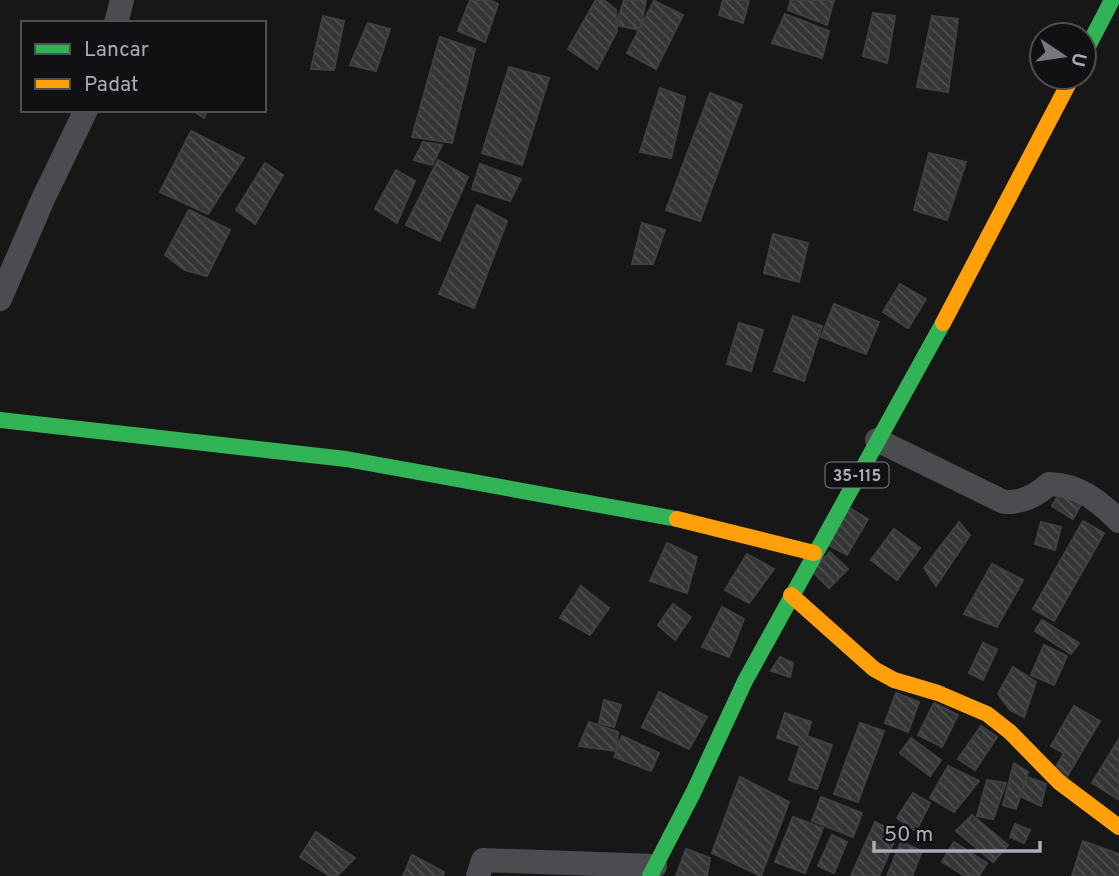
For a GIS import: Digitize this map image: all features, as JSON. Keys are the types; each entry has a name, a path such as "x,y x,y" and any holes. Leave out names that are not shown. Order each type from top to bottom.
{"street":[{"path":"117,21 122,0"},
{"path":"1098,27 1112,0"},
{"name":"35-115","path":"653,871 745,681 968,277 1065,91"},
{"path":"0,299 43,199 85,112"},
{"path":"0,420 281,450 372,464 648,513 814,553"},
{"path":"877,440 1004,502 1017,503 1041,491 1048,484 1065,485 1086,492 1119,521"},
{"path":"791,595 874,669 894,680 938,693 987,714 1059,782 1119,827"},
{"path":"478,876 482,860 653,871"}],"building":[{"path":"470,0 489,0 498,4 485,42 458,31"},
{"path":"596,0 604,0 616,10 617,31 597,69 568,49"},
{"path":"624,0 646,0 640,30 616,25"},
{"path":"723,0 749,0 743,23 719,15"},
{"path":"791,0 834,0 827,25 788,10"},
{"path":"654,1 683,15 656,69 627,53"},
{"path":"873,13 895,16 887,63 863,56"},
{"path":"785,14 829,31 822,58 772,43"},
{"path":"323,16 344,21 334,70 311,69"},
{"path":"932,16 958,19 948,92 917,87"},
{"path":"368,23 390,29 376,71 350,65"},
{"path":"440,37 475,49 452,143 412,137"},
{"path":"509,67 549,78 522,165 482,153"},
{"path":"660,88 685,97 671,158 640,152"},
{"path":"710,93 742,105 700,221 666,210"},
{"path":"195,112 206,112 204,118"},
{"path":"191,131 244,158 208,214 160,192"},
{"path":"423,142 442,145 432,165 414,160"},
{"path":"929,153 966,162 947,220 914,210"},
{"path":"438,160 468,177 440,241 406,225"},
{"path":"265,163 283,175 255,224 236,210"},
{"path":"480,164 521,179 510,201 472,189"},
{"path":"396,170 415,181 397,223 375,209"},
{"path":"477,205 507,221 474,308 439,294"},
{"path":"189,210 230,230 207,276 185,270 165,255"},
{"path":"642,223 665,230 653,264 632,264"},
{"path":"773,234 808,243 799,282 764,273"},
{"path":"900,284 926,299 908,328 883,312"},
{"path":"834,304 879,322 866,354 821,337"},
{"path":"793,316 822,326 804,381 774,371"},
{"path":"739,323 763,330 751,371 727,364"},
{"path":"1063,487 1084,499 1073,519 1052,506"},
{"path":"846,506 868,519 847,555 825,543"},
{"path":"1083,521 1104,533 1054,621 1033,609"},
{"path":"959,522 970,535 936,586 924,568"},
{"path":"1041,522 1061,527 1055,550 1035,544"},
{"path":"894,529 920,548 897,580 871,560"},
{"path":"667,543 697,557 687,593 650,581"},
{"path":"830,552 848,569 829,588 812,571"},
{"path":"747,554 774,569 749,603 725,590"},
{"path":"992,564 1023,580 997,627 964,614"},
{"path":"581,586 609,608 590,635 560,618"},
{"path":"673,604 691,617 675,640 658,625"},
{"path":"722,607 744,619 729,657 702,647"},
{"path":"1042,620 1079,643 1071,654 1035,631"},
{"path":"983,643 997,649 983,680 969,673"},
{"path":"1044,645 1067,656 1054,685 1031,675"},
{"path":"780,657 793,663 790,677 771,671"},
{"path":"1013,667 1036,682 1024,717 1010,710 998,694"},
{"path":"659,692 707,717 689,749 642,727"},
{"path":"896,693 919,702 908,732 885,723"},
{"path":"604,700 621,705 614,727 599,723"},
{"path":"934,703 958,715 942,747 918,735"},
{"path":"1074,706 1100,721 1066,778 1054,771 1064,753 1051,746"},
{"path":"785,713 811,722 807,736 832,745 817,789 789,780 800,746 777,738"},
{"path":"589,722 618,732 617,751 579,746"},
{"path":"860,723 884,731 858,802 834,794"},
{"path":"981,726 997,737 975,770 958,759"},
{"path":"622,736 659,753 651,771 614,757"},
{"path":"911,738 941,760 930,776 900,753"},
{"path":"1119,739 1119,797 1118,799 1092,783"},
{"path":"1014,763 1028,772 1016,809 1003,805"},
{"path":"948,766 979,781 954,812 930,798"},
{"path":"740,777 789,802 761,876 712,853"},
{"path":"1027,777 1046,784 1041,806 1020,796"},
{"path":"987,780 1006,783 993,819 977,816"},
{"path":"913,793 930,803 916,831 897,818"},
{"path":"821,797 862,813 853,837 812,821"},
{"path":"972,815 1008,845 993,862 956,831"},
{"path":"793,817 823,828 805,873 775,862"},
{"path":"875,822 898,833 879,876 851,876"},
{"path":"1015,824 1030,830 1024,843 1010,837"},
{"path":"316,832 355,858 337,876 330,876 300,857"},
{"path":"832,835 847,842 834,873 818,866"},
{"path":"1083,841 1119,854 1119,876 1072,876"},
{"path":"901,842 922,851 912,876 887,876"},
{"path":"954,842 987,863 979,876 965,876 942,862"},
{"path":"686,849 710,858 707,876 676,876"},
{"path":"412,855 444,872 443,876 403,876"}],"traffic: fast":[{"path":"1098,27 1112,0"},
{"path":"650,876 693,793 745,681 943,323"},
{"path":"0,420 346,459 677,519"}],"traffic: slow":[{"path":"943,323 1065,91"},
{"path":"677,519 814,553"},
{"path":"791,595 874,669 894,680 938,693 987,714 1010,732 1059,782 1119,827"}]}
